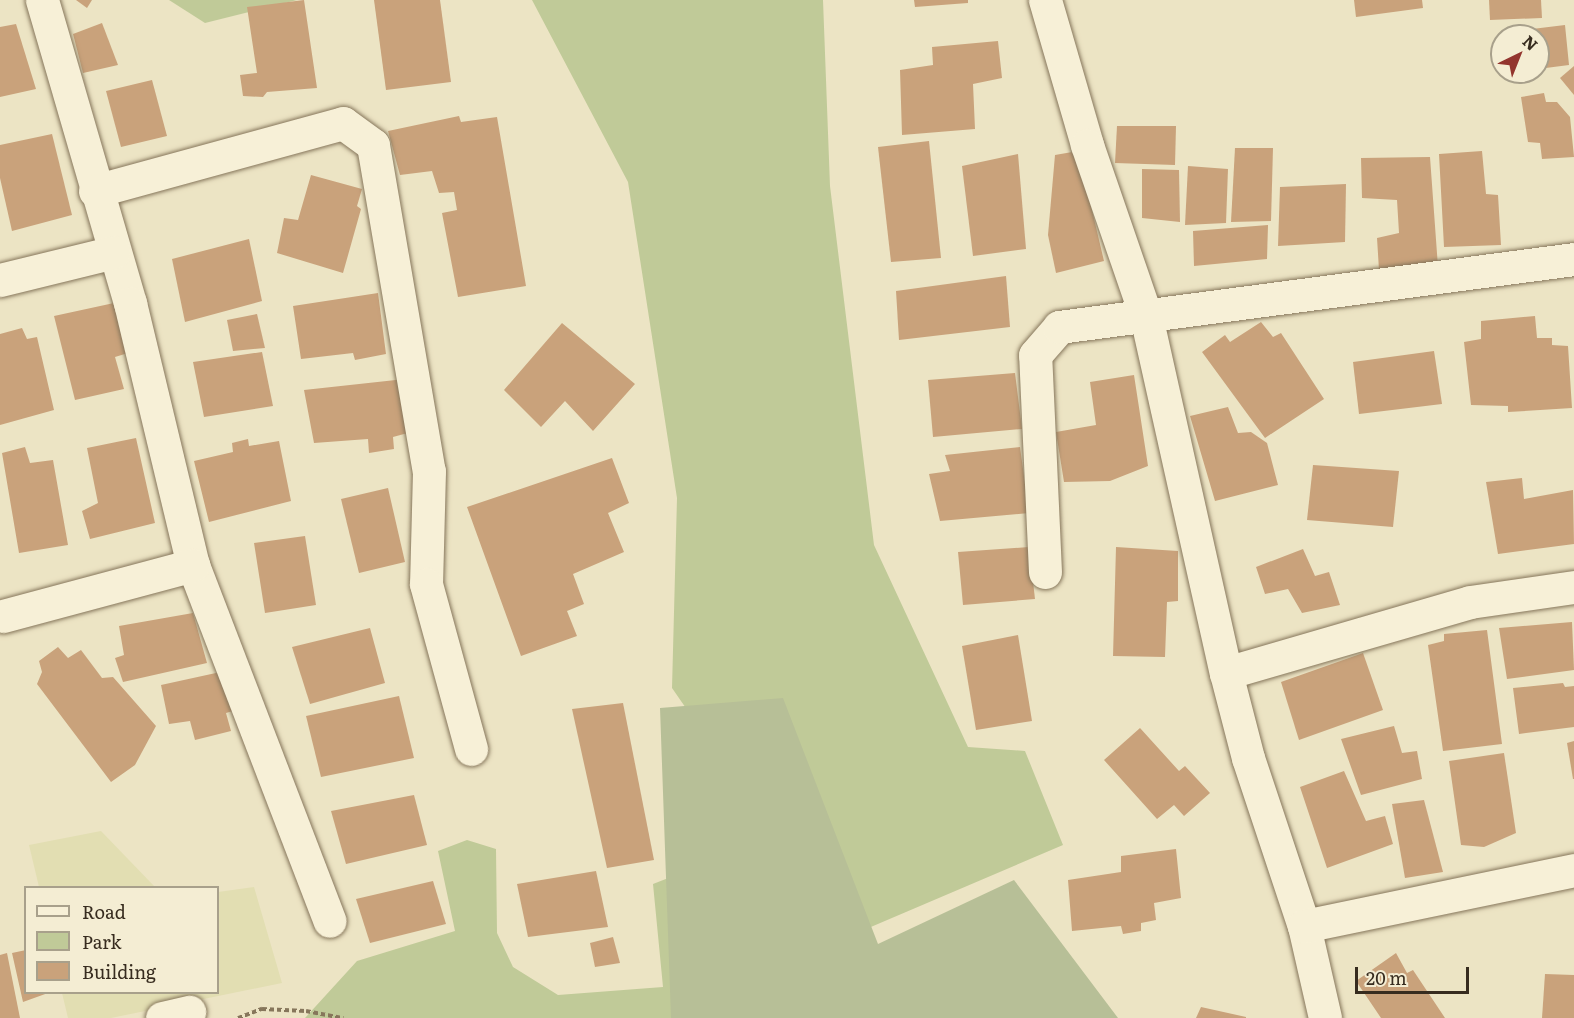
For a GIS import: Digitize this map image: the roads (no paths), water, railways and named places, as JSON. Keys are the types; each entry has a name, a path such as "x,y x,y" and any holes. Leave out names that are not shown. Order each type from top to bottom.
{"street":[{"path":"42,0 95,192 130,303 193,565 330,921"},
{"path":"1045,0 1087,145 1146,315 1226,673 1248,758 1304,926 1324,1018"},
{"path":"95,192 343,123 373,145 429,471 426,584 471,749"},
{"path":"0,280 114,252"},
{"path":"1045,572 1035,355 1059,327 1574,259"},
{"path":"3,616 193,565"},
{"path":"1226,673 1470,602 1574,587"},
{"path":"1304,926 1574,870"}]}
